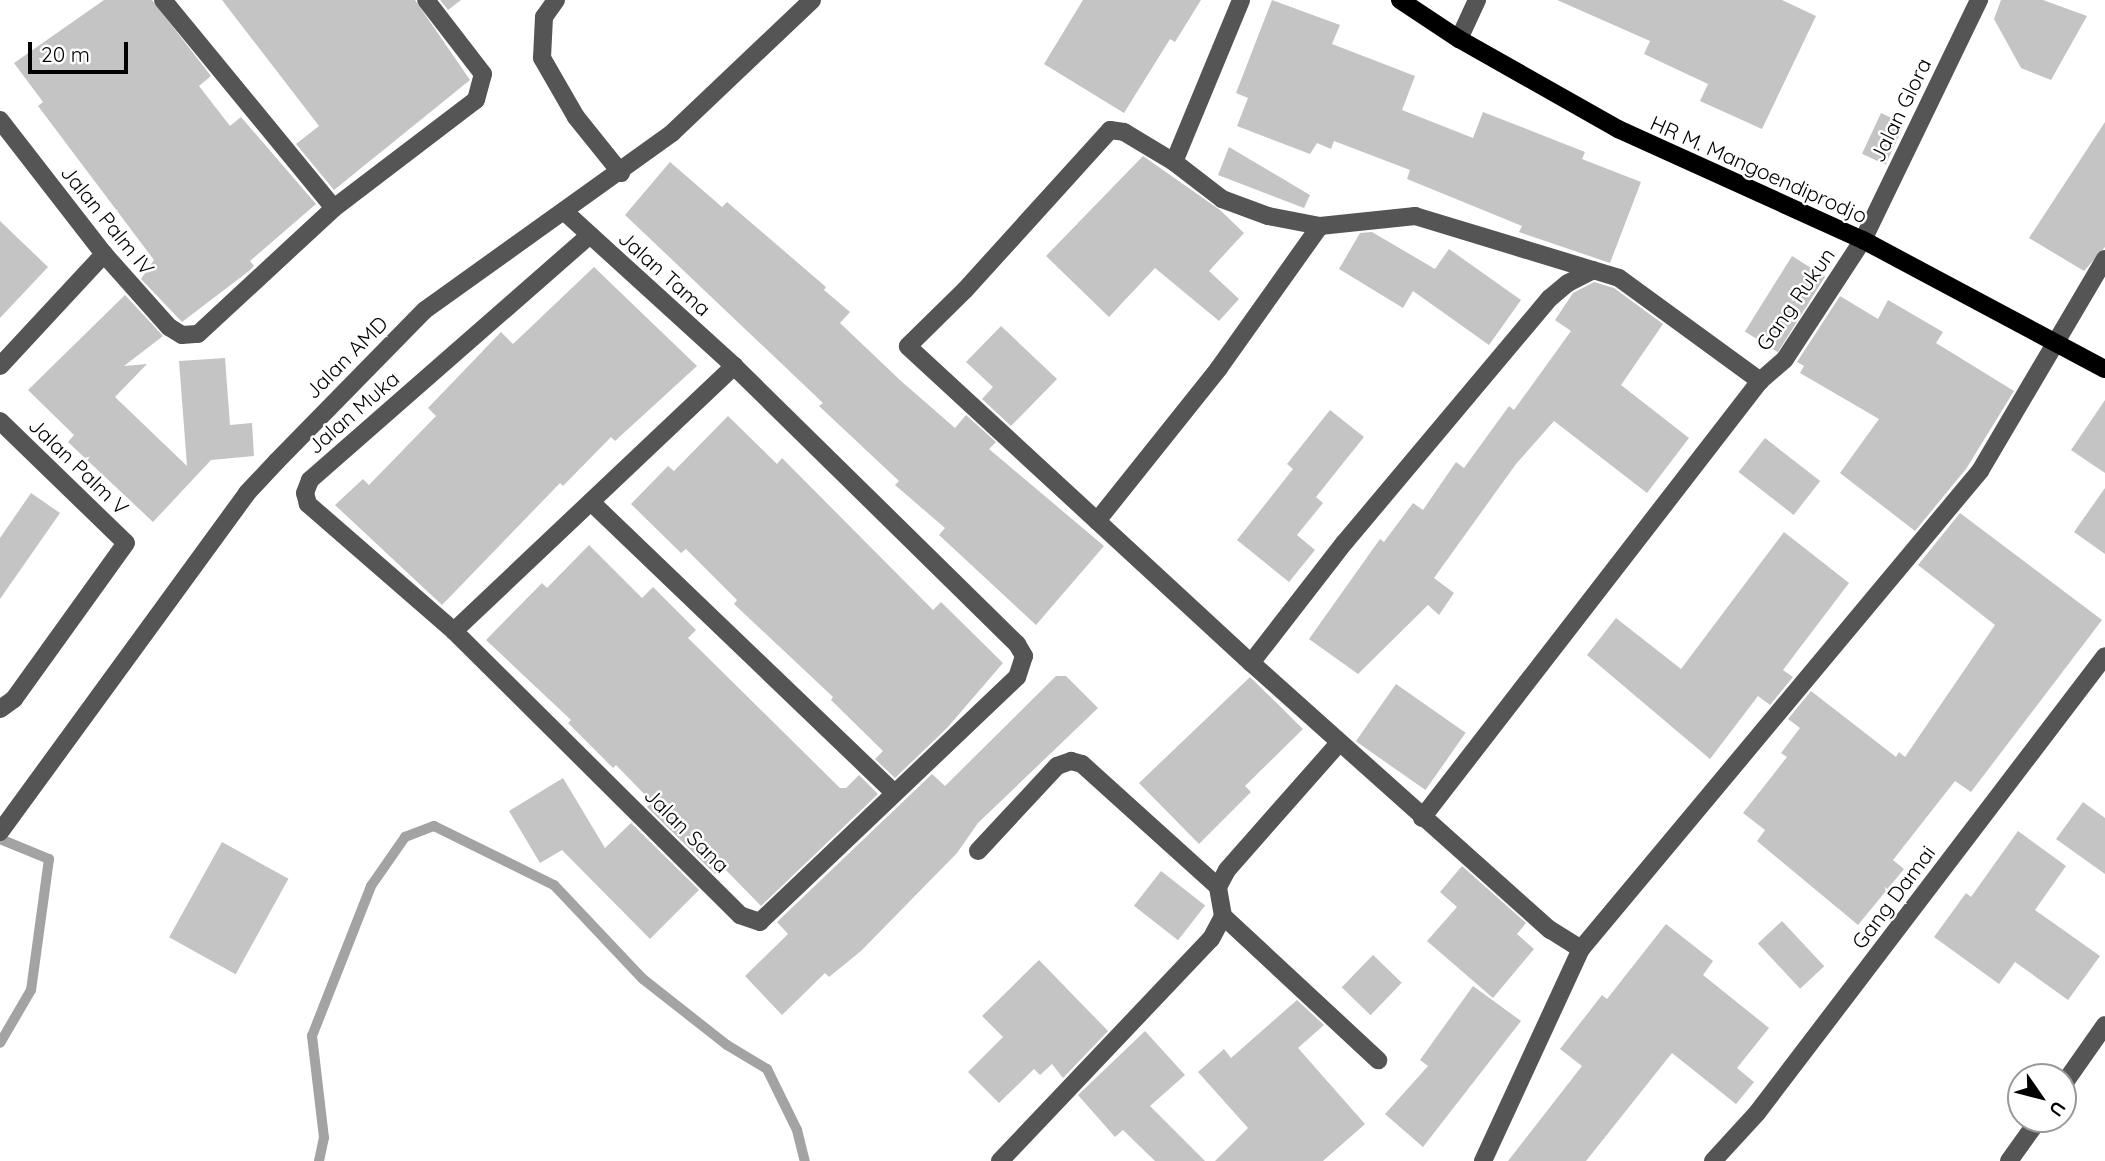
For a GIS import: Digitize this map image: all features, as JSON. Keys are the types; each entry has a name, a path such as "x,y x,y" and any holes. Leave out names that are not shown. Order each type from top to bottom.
{"main road":[{"name":"HR M. Mangoendiprodjo","path":"1410,4 1459,39 1664,153 1863,240 2105,369"}],"street":[{"path":"163,0 334,208 476,100 484,82 477,65 426,0"},
{"path":"556,0 544,17 542,58 576,117 621,173"},
{"name":"Jalan AMD","path":"0,832 15,815 247,493 276,461 425,310 566,213 672,133 812,0"},
{"path":"1174,162 1241,0"},
{"path":"1459,39 1478,0"},
{"name":"Jalan Glora","path":"1863,240 1979,0"},
{"name":"Jalan Palm IV","path":"0,120 104,254 169,327 190,336 208,329 334,208"},
{"path":"1581,949 1550,930 1338,744 908,346 965,290 1104,134 1124,132 1174,162 1222,199 1268,216 1320,226 1415,216 1619,278 1760,381"},
{"name":"Jalan Tama","path":"566,213 734,366 1017,644 1024,656 1017,677 894,793"},
{"path":"1097,521 1219,368 1320,226"},
{"name":"Jalan Muka","path":"454,631 308,504 305,493 310,480 590,235"},
{"name":"Gang Rukun","path":"1422,818 1760,381 1785,359 1863,240"},
{"path":"0,366 104,254"},
{"path":"1483,1161 1581,949 1980,471 2060,343 2105,259"},
{"path":"1251,663 1345,542 1550,298 1593,270"},
{"path":"454,631 734,366"},
{"name":"Jalan Palm V","path":"0,421 126,543 15,699 0,709"},
{"path":"591,502 894,793"},
{"name":"Jalan Sana","path":"454,631 740,915 749,919 767,919 894,793"},
{"name":"Gang Damai","path":"1713,1161 1757,1113 2105,656"},
{"path":"1000,1161 1212,939 1223,916 1218,887 1227,870 1338,744"},
{"path":"978,851 1057,766 1071,761 1082,764 1218,887"},
{"path":"1223,916 1378,1060"},
{"path":"2077,1065 2105,1026"},
{"path":"2009,1161 2029,1133"}],"building":[{"path":"104,0 152,0 211,76 199,86 230,126 241,117 316,204 250,261 254,266 249,271 182,322 141,279 154,260 38,106 43,102 14,63"},
{"path":"222,0 415,0 470,80 334,190 296,144 319,126"},
{"path":"440,0 461,0 448,10"},
{"path":"1083,0 1201,0 1175,42 1170,39 1124,113 1044,64"},
{"path":"1272,0 1340,25 1332,44 1415,76 1402,110 1473,138 1483,112 1585,152 1582,159 1641,182 1610,263 1519,232 1522,226 1407,179 1410,170 1334,141 1331,149 1317,143 1310,154 1237,126 1248,98 1236,93"},
{"path":"1557,0 1782,0 1816,16 1762,129 1700,101 1708,84 1644,54 1650,41"},
{"path":"2001,0 2043,0 2087,16 2051,80 2021,68 1994,19"},
{"path":"1881,113 1905,124 1886,165 1862,154"},
{"path":"2105,122 2105,247 2084,271 2029,238"},
{"path":"1229,147 1310,195 1304,208 1218,175"},
{"path":"1143,156 1220,210 1244,233 1209,271 1239,299 1219,321 1155,268 1109,317 1046,256"},
{"path":"670,162 722,207 727,202 826,287 824,290 850,312 840,323 901,381 955,428 966,415 996,442 989,449 1104,546 1036,625 939,535 945,528 895,485 899,481 819,406 823,403 625,215"},
{"path":"0,221 48,267 0,318"},
{"path":"1372,232 1435,269 1449,249 1521,300 1489,345 1413,291 1403,308 1339,269 1360,233"},
{"path":"1792,256 1825,277 1778,352 1745,331"},
{"path":"594,267 697,366 615,441 611,437 563,486 560,483 442,605 335,505 363,479 369,485 436,416 428,408 501,332 513,344"},
{"path":"1594,282 1614,288 1663,324 1621,385 1689,438 1647,493 1554,421 1516,464 1434,578 1454,593 1439,615 1428,605 1358,674 1309,639 1380,539 1384,542 1413,503 1423,510 1456,462 1464,468 1509,406 1514,410 1571,331 1555,320 1573,293"},
{"path":"125,295 163,336 124,366 147,364 115,397 187,466 179,361 225,358 230,425 252,423 254,456 211,460 153,522 68,442 74,435 28,390"},
{"path":"1840,296 1878,319 1888,300 1943,332 1936,343 2014,391 1966,469 1915,531 1840,473 1879,419 1800,373 1804,366 1797,362"},
{"path":"1001,326 1057,379 1011,426 982,399 993,387 966,362"},
{"path":"2105,400 2105,473 2071,450"},
{"path":"1330,410 1364,437 1316,497 1323,503 1297,535 1315,550 1289,582 1237,540 1293,469 1287,464"},
{"path":"728,416 777,464 782,458 933,610 941,602 1003,663 947,728 895,778 875,759 883,751 831,700 833,697 734,604 737,600 686,549 681,553 631,504 668,466 674,471"},
{"path":"1765,438 1820,481 1794,515 1739,472"},
{"path":"2105,488 2105,554 2074,532"},
{"path":"31,493 60,513 0,599 0,538"},
{"path":"1960,513 2102,620 1971,792 1955,781 1893,860 1904,869 1858,925 1757,841 1765,830 1743,813 1787,757 1781,753 1800,728 1788,719 1811,691 1896,757 1899,752 1905,757 1995,625 1918,565"},
{"path":"1784,532 1849,583 1783,670 1793,677 1770,705 1758,696 1710,759 1587,655 1616,618 1681,669"},
{"path":"589,545 642,598 653,587 696,630 688,638 840,788 846,788 859,775 878,794 761,906 723,867 715,874 647,807 652,802 616,765 613,768 568,723 571,720 486,640 542,583 547,588"},
{"path":"1056,676 1066,676 1098,708 978,823 957,853 861,951 829,977 825,973 782,1015 745,976 788,934 777,922 932,774 945,786"},
{"path":"1250,677 1303,729 1245,786 1251,792 1199,844 1139,783"},
{"path":"1396,684 1466,733 1425,790 1356,741"},
{"path":"563,778 605,848 631,823 699,890 650,939 562,850 540,863 509,811"},
{"path":"2083,802 2105,818 2105,874 2056,839"},
{"path":"2018,831 2066,866 2035,910 2100,956 2068,1000 2015,962 1999,984 1934,937 1966,893 1971,897"},
{"path":"222,842 288,879 236,974 169,937"},
{"path":"1462,866 1526,923 1517,934 1534,949 1493,998 1427,941 1457,907 1440,892"},
{"path":"1161,871 1205,905 1178,940 1134,906"},
{"path":"1782,921 1824,966 1800,989 1758,944"},
{"path":"1666,924 1713,961 1703,975 1769,1028 1737,1068 1754,1082 1736,1104 1672,1053 1586,1161 1508,1161 1582,1066 1560,1049 1602,995 1607,999"},
{"path":"1373,955 1402,983 1371,1015 1342,987"},
{"path":"1039,960 1108,1031 1063,1078 1052,1064 1040,1075 1034,1069 999,1103 968,1072 1003,1037 982,1016"},
{"path":"1473,986 1521,1021 1423,1147 1385,1114 1428,1066 1420,1060"},
{"path":"1297,1000 1324,1025 1298,1048 1365,1124 1323,1161 1215,1161 1248,1128 1198,1072 1224,1049 1231,1058"},
{"path":"1145,1031 1185,1075 1150,1106 1205,1161 1155,1161 1123,1130 1115,1137 1078,1095"}],"waterway":[{"path":"319,1161 324,1138 312,1036 371,886 405,837 434,826 554,885 643,979 727,1045 767,1069 797,1130 805,1161"},
{"path":"0,839 49,859 31,990 0,1043"}]}
